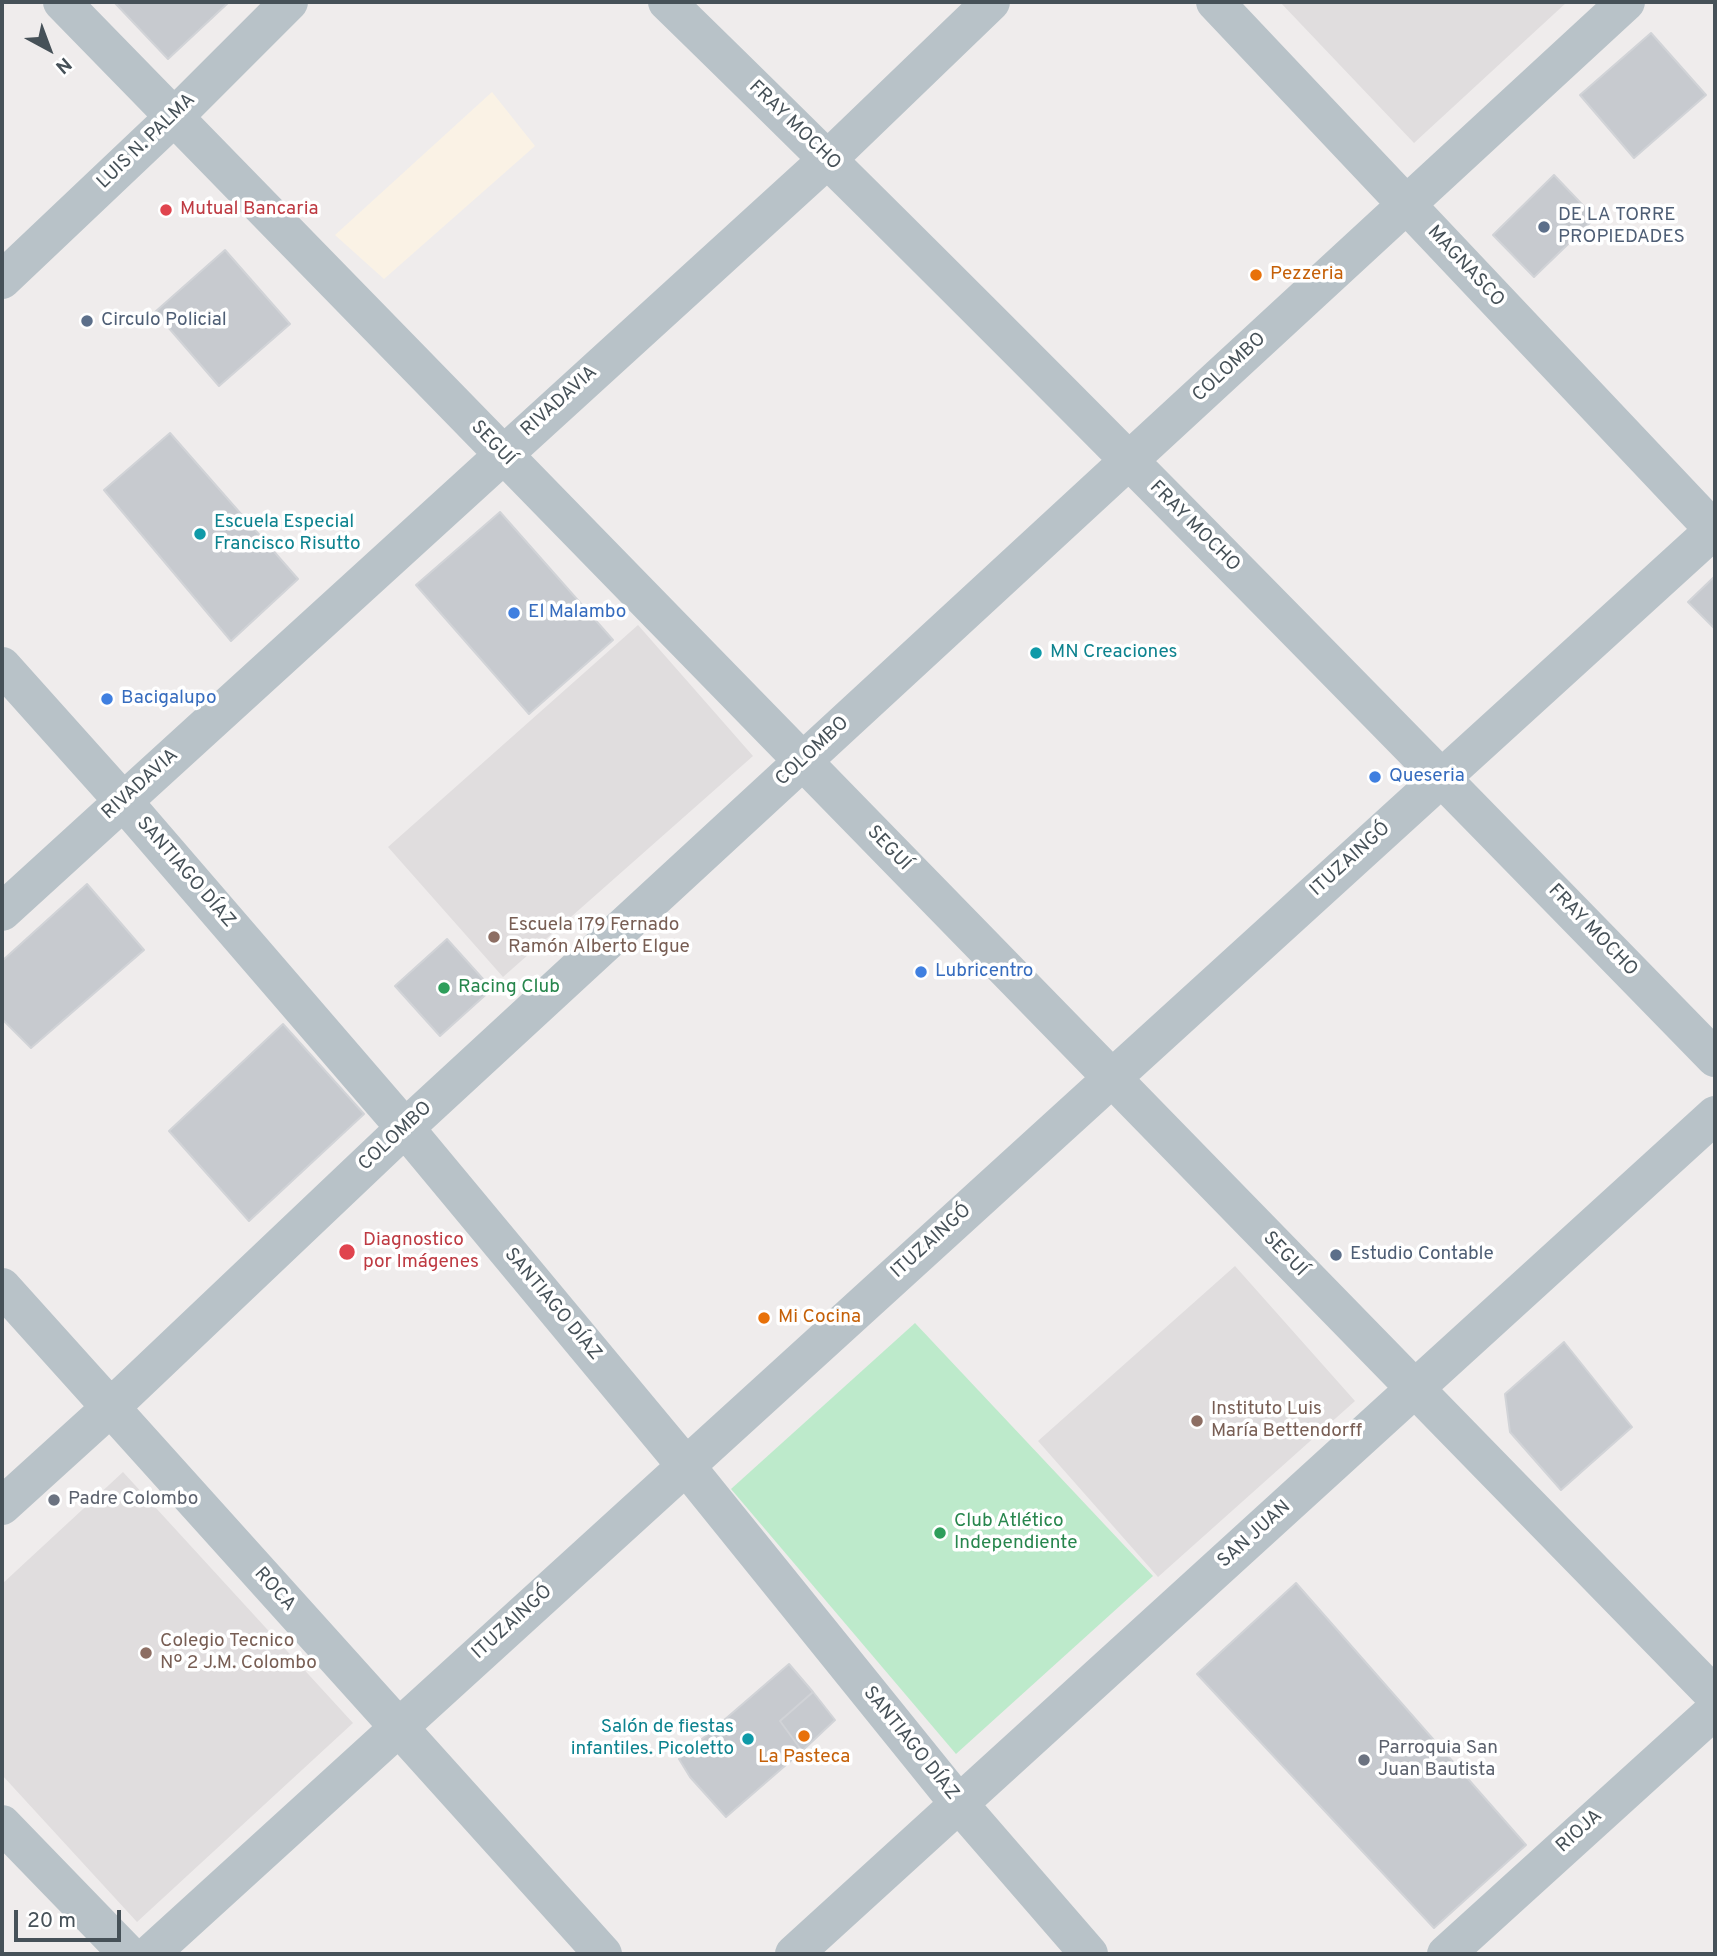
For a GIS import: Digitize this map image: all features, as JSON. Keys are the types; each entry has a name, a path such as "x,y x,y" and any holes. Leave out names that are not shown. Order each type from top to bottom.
{"street":[{"name":"SEGUÍ","path":"62,2 1715,1696"},
{"name":"LUIS N. PALMA","path":"2,280 174,117 289,2"},
{"name":"FRAY MOCHO","path":"667,2 1129,461 1715,1058"},
{"name":"RIVADAVIA","path":"2,912 828,159 991,2"},
{"name":"MAGNASCO","path":"1215,2 1715,530"},
{"name":"COLOMBO","path":"2,1506 110,1408 405,1128 1626,2"},
{"name":"ITUZAINGÓ","path":"150,1954 1715,530"},
{"name":"SANTIAGO DÍAZ","path":"2,666 123,801 405,1128 686,1466 959,1804 1089,1954"},
{"name":"SAN JUAN","path":"794,1954 1715,1115"},
{"name":"ROCA","path":"2,1287 603,1954"},
{"name":"RIOJA","path":"1446,1954 1715,1710"},
{"path":"2,1824 128,1954"}],"shaded area":[{"path":"1280,2 1567,2 1414,143"},
{"path":"492,92 535,146 384,279 335,235"},
{"name":"Racing Club","path":"638,625 753,756 503,977 388,847"},
{"name":"Instituto Luis María Bettendorff","path":"1235,1266 1355,1401 1158,1577 1038,1441"},
{"name":"Colegio Tecnico Nº 2 J.M. Colombo","path":"123,1472 353,1723 137,1922 2,1775 2,1584"}],"green space":[{"name":"Club Atlético Independiente","path":"915,1323 1153,1576 956,1754 731,1489"}],"building":[{"path":"114,2 229,2 168,59"},
{"path":"1651,33 1706,95 1634,158 1580,95"},
{"name":"DE LA TORRE PROPIEDADES","path":"1554,175 1595,218 1534,277 1493,235"},
{"path":"225,250 290,324 219,386 155,312"},
{"name":"Escuela Especial Francisco Risutto","path":"170,433 298,579 231,641 104,490"},
{"name":"El Malambo","path":"500,512 613,640 529,714 416,585"},
{"path":"1715,578 1715,629 1688,602"},
{"path":"87,884 144,950 31,1048 2,1019 2,961"},
{"name":"Racing Club","path":"447,939 492,989 440,1036 395,986"},
{"path":"283,1024 364,1114 249,1221 169,1131"},
{"path":"1564,1342 1632,1427 1561,1490 1510,1432 1505,1394"},
{"name":"Parroquia San Juan Bautista","path":"1296,1583 1526,1845 1434,1928 1197,1674"},
{"name":"Salón de fiestas infantiles. Picoletto","path":"789,1664 813,1692 780,1721 802,1751 726,1817 690,1777 679,1759"},
{"name":"La Pasteca","path":"813,1692 835,1720 802,1751 780,1721"}],"place":[{"name":"Mutual Bancaria","path":"166,210"},
{"name":"DE LA TORRE PROPIEDADES","path":"1544,227"},
{"name":"Pezzeria","path":"1256,275"},
{"name":"Circulo Policial","path":"87,321"},
{"name":"Escuela Especial Francisco Risutto","path":"200,534"},
{"name":"El Malambo","path":"514,613"},
{"name":"MN Creaciones","path":"1036,653"},
{"name":"Bacigalupo","path":"107,699"},
{"name":"Queseria","path":"1375,777"},
{"name":"Escuela 179 Fernado Ramón Alberto Elgue","path":"494,937"},
{"name":"Lubricentro","path":"921,972"},
{"name":"Racing Club","path":"444,988"},
{"name":"Diagnostico por Imágenes","path":"347,1252"},
{"name":"Estudio Contable","path":"1336,1255"},
{"name":"Mi Cocina","path":"764,1318"},
{"name":"Instituto Luis María Bettendorff","path":"1197,1421"},
{"name":"Padre Colombo","path":"54,1500"},
{"name":"Club Atlético Independiente","path":"940,1533"},
{"name":"Colegio Tecnico Nº 2 J.M. Colombo","path":"146,1653"},
{"name":"La Pasteca","path":"804,1736"},
{"name":"Salón de fiestas infantiles. Picoletto","path":"748,1739"},
{"name":"Parroquia San Juan Bautista","path":"1364,1760"}]}
